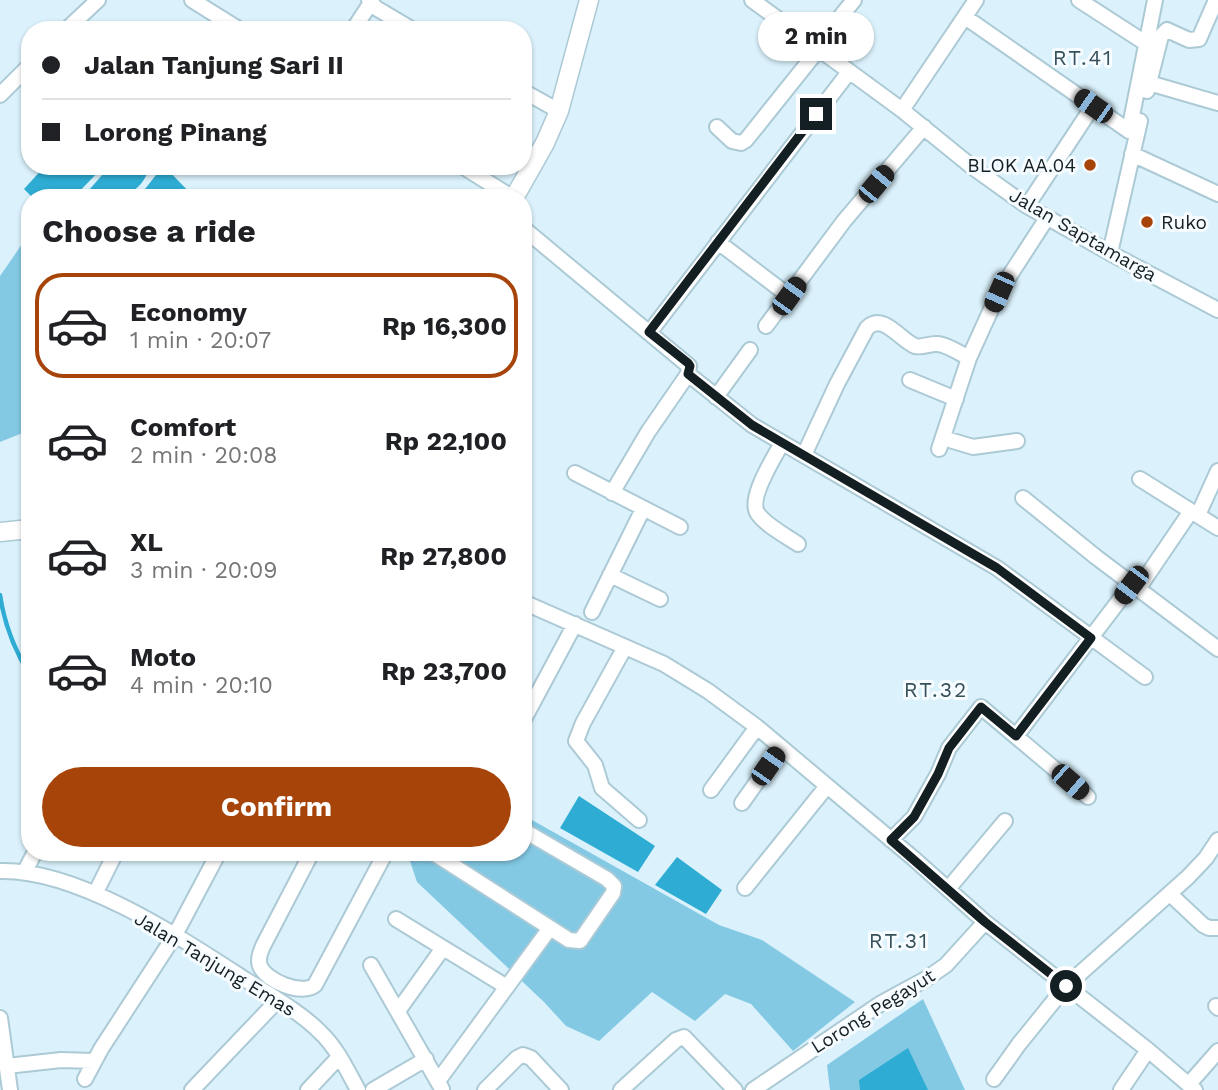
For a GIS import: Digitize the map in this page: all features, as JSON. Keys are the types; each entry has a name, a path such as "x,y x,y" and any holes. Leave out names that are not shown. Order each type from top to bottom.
{"street":[{"path":"76,21 98,0"},
{"path":"192,0 226,21"},
{"path":"532,166 559,111 589,0"},
{"name":"Jalan Saptamarga","path":"752,0 1027,206 1218,310"},
{"path":"717,127 732,141 746,141 854,0"},
{"path":"902,110 976,0"},
{"path":"1079,0 1147,44"},
{"path":"965,17 1129,131 1154,0"},
{"path":"1110,253 1161,36 1167,30 1189,40 1199,39 1216,1"},
{"path":"358,21 370,2 399,21"},
{"path":"649,332 849,72"},
{"path":"0,95 21,74"},
{"path":"1149,83 1218,103"},
{"path":"532,97 559,111"},
{"path":"1027,206 1093,106"},
{"path":"766,326 844,221 924,127"},
{"path":"1132,153 1218,194"},
{"path":"477,175 499,189"},
{"path":"1017,441 973,447 941,443 969,358 999,292 1046,218"},
{"path":"532,235 690,366 688,374 648,432 612,494"},
{"path":"718,242 789,296"},
{"path":"804,455 867,328 872,324 885,324 915,346 939,344 969,358"},
{"path":"716,397 750,350"},
{"path":"688,374 752,425 997,568 1145,677"},
{"path":"910,380 956,399"},
{"path":"782,443 760,486 755,506 761,517 798,544"},
{"path":"1016,736 1091,638 1194,513 1218,471"},
{"path":"575,473 680,527"},
{"path":"1140,479 1218,528"},
{"path":"1023,498 1218,649"},
{"path":"592,612 643,509"},
{"path":"0,532 21,530"},
{"path":"610,575 660,599"},
{"path":"532,607 680,673 757,727 985,922 1192,1087 1218,1051"},
{"path":"532,704 575,624"},
{"path":"625,647 583,723 576,741 595,765 602,788 639,820"},
{"path":"891,840 914,817 949,748 981,707 1088,797"},
{"path":"711,790 757,727"},
{"path":"742,803 781,748"},
{"path":"745,888 827,786"},
{"path":"948,889 1005,821"},
{"path":"446,861 550,929 569,940 580,941 613,893 614,886 532,836"},
{"path":"994,1079 1066,986 1170,894 1206,858 1218,840"},
{"path":"25,871 30,861"},
{"path":"95,894 112,861"},
{"path":"85,1079 175,935 214,861"},
{"path":"307,861 264,944 259,959 266,974 282,984 303,990 315,985 381,861"},
{"name":"Jalan Tanjung Emas","path":"0,871 25,871 95,894 175,935 319,1030 358,1090"},
{"path":"1170,894 1202,925 1218,928"},
{"path":"396,919 507,987"},
{"name":"Lorong Pegayut","path":"753,1090 880,1004 946,965 985,922"},
{"path":"371,965 441,1086 507,987 550,929"},
{"path":"398,1011 443,948"},
{"path":"192,1090 277,1001"},
{"path":"0,1018 10,1090"},
{"path":"621,1090 676,1040 684,1037 736,1090"},
{"path":"1121,1090 1148,1050"},
{"path":"485,1090 523,1055 531,1058 561,1090"},
{"path":"308,1090 339,1057"},
{"path":"373,1090 426,1059"},
{"path":"7,1066 61,1060 94,1061"}],"shaded area":[{"path":"37,175 95,175 82,189 24,189"},
{"path":"102,175 146,175 135,189 90,189"},
{"path":"156,175 173,175 186,189 145,189"},
{"path":"21,246 21,434 0,442 0,276"},
{"path":"579,796 655,846 638,872 560,828"},
{"path":"532,820 719,925 762,940 855,1002 793,1051 751,1004 725,994 695,1021 652,992 599,1041 566,1026 417,882 410,861 532,861"},
{"path":"677,857 722,890 706,914 655,885"},
{"path":"923,999 965,1090 830,1090 827,1065"},
{"path":"908,1048 928,1090 860,1090 859,1080"}],"waterway":[{"path":"0,595 4,616 21,658"}],"place":[{"name":"BLOK AA.04","path":"1090,165"},
{"name":"Ruko","path":"1147,222"}],"district":[{"name":"RT.41","path":"1083,57"},
{"name":"RT.32","path":"936,689"},
{"name":"RT.31","path":"899,940"}],"route":[{"path":"816,114 649,332 688,363 688,374 752,425 997,568 1091,638 1016,736 981,707 958,733 914,817 891,840 985,922 1066,986"}]}
